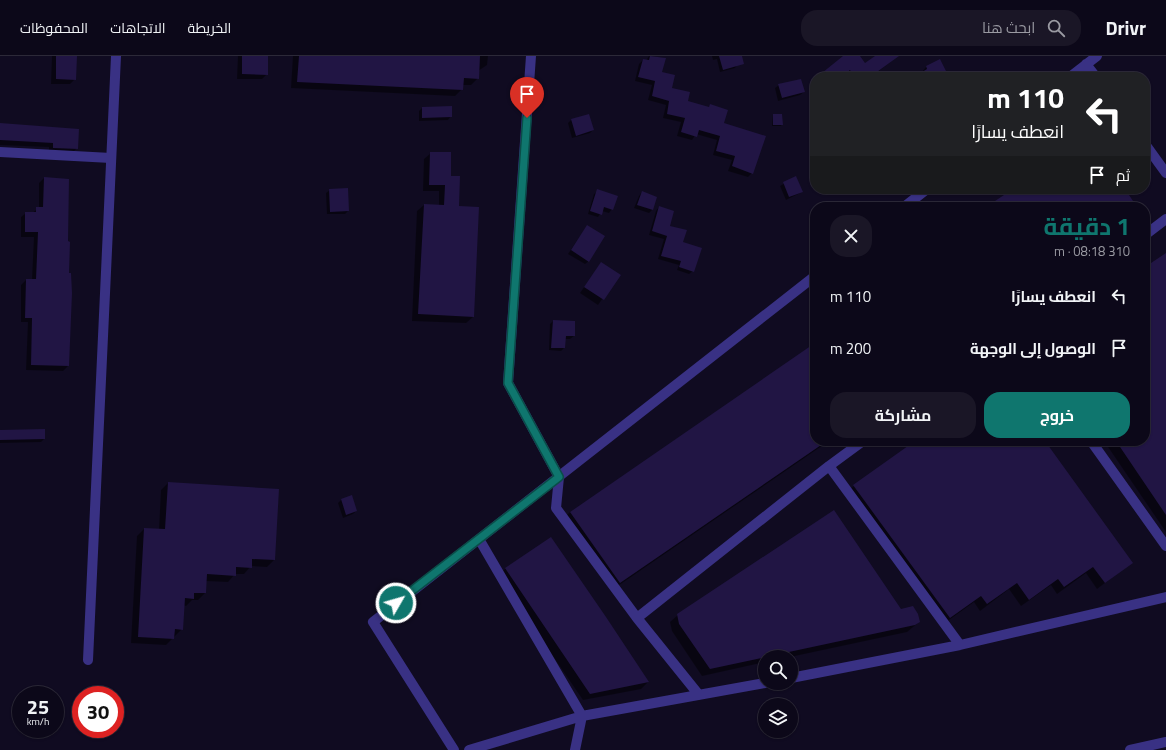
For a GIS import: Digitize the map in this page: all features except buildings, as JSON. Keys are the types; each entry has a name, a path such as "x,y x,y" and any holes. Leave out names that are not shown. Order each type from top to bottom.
{"street":[{"path":"88,660 116,56"},
{"path":"531,56 508,383 559,477 556,508 637,618 699,695"},
{"path":"1076,72 1097,56"},
{"path":"1086,64 1092,72"},
{"path":"1150,150 1165,170"},
{"path":"0,152 111,158"},
{"path":"910,202 921,194"},
{"path":"1150,231 1166,219"},
{"path":"454,750 373,622 810,280"},
{"path":"637,618 856,446"},
{"path":"1095,446 1166,546"},
{"path":"829,466 960,645"},
{"path":"479,539 582,716 575,750"},
{"path":"798,677 960,645 1166,598"},
{"path":"469,750 582,716 758,684"},
{"path":"1130,750 1166,742"}],"route":[{"path":"396,603 559,477 508,383 527,118"}]}
